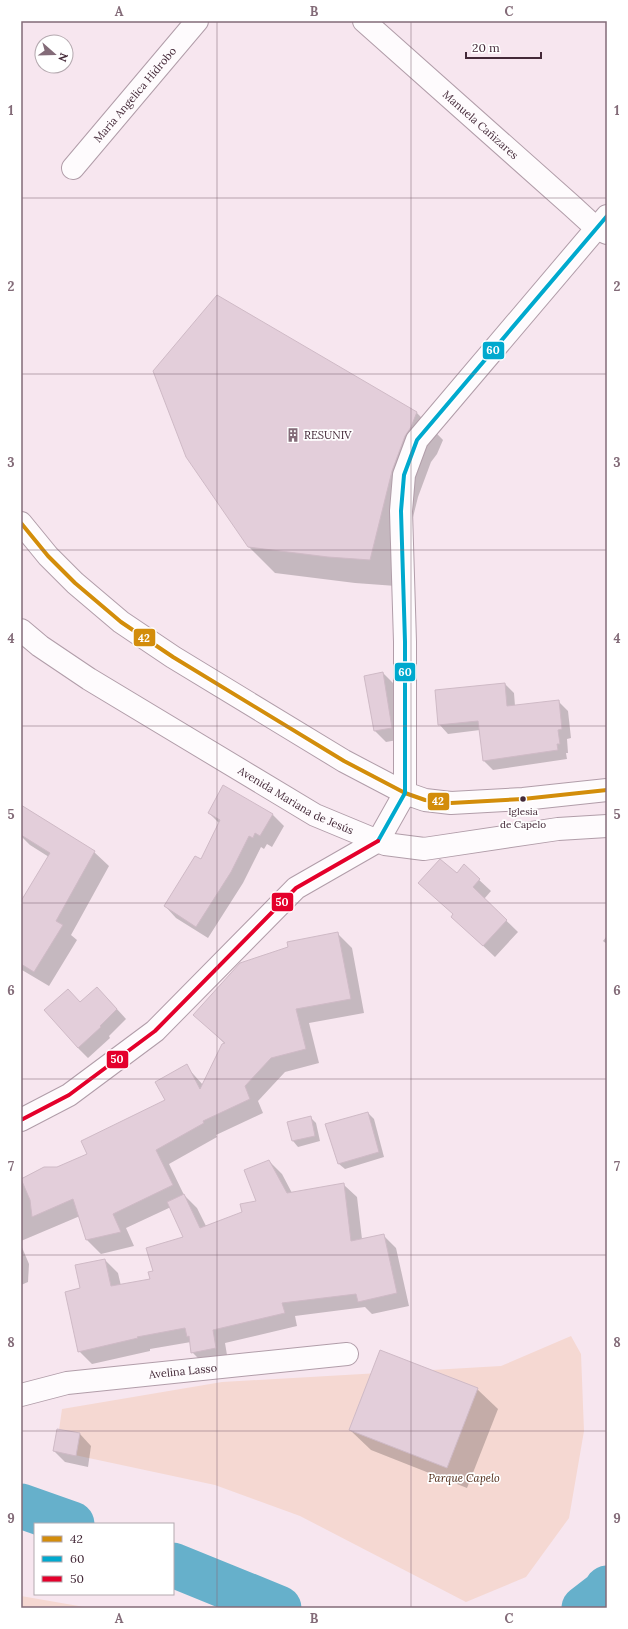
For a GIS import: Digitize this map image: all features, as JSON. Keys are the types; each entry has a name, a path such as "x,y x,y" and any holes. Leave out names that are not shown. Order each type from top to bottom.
{"street":[{"name":"Maria Angelica Hidrobo","path":"73,168 197,21"},
{"name":"Manuela Cañizares","path":"364,21 603,226"},
{"path":"21,1120 69,1095 155,1030 296,888 378,840 405,793 405,642 401,511 404,475 417,440 603,226"},
{"path":"21,524 48,556 76,583 121,622 173,657 344,761 405,793 425,800 451,803 523,800 607,790"},
{"name":"Avenida Mariana de Jesús","path":"21,630 40,646 89,679 315,815 378,840 399,847 424,849 558,829 607,826"},
{"name":"Avelina Lasso","path":"21,1395 67,1383 347,1354"}],"green space":[{"name":"Parque Capelo","path":"571,1336 581,1354 584,1431 569,1518 526,1577 466,1602 300,1516 215,1485 56,1451 62,1409 222,1382 501,1366"},
{"path":"21,1596 90,1608 21,1608"}],"building":[{"name":"RESUNIV","path":"217,295 417,412 411,427 405,436 392,471 370,560 328,557 248,547 186,457 153,371"},
{"path":"383,672 392,728 374,731 364,676"},
{"path":"505,683 507,706 559,700 562,729 558,730 560,744 557,744 558,750 483,761 478,721 438,725 435,690"},
{"path":"223,785 273,814 260,836 255,833 253,838 249,836 231,872 196,927 164,906 195,856 201,859 220,820 208,813"},
{"path":"21,805 95,851 56,921 63,925 34,972 21,964 21,901 50,853 21,835"},
{"path":"440,859 457,873 464,864 480,879 473,887 507,920 483,946 451,917 453,914 418,883"},
{"path":"338,932 351,999 296,1009 306,1049 271,1058 245,1086 250,1099 203,1121 204,1123 156,1150 173,1185 113,1214 121,1232 86,1240 73,1199 32,1217 30,1200 21,1179 44,1167 57,1167 87,1154 81,1141 165,1100 155,1082 187,1064 200,1089 222,1044 225,1043 193,1015 240,963 288,947 287,942"},
{"path":"97,987 117,1009 100,1026 101,1027 78,1048 44,1010 68,989 80,1002"},
{"path":"368,1112 379,1152 338,1164 325,1124"},
{"path":"311,1116 315,1136 292,1141 287,1122"},
{"path":"269,1160 287,1193 344,1183 351,1241 384,1234 397,1293 358,1302 356,1294 282,1303 285,1313 213,1330 216,1348 191,1353 189,1336 187,1337 185,1328 137,1337 138,1338 78,1352 65,1292 80,1288 75,1265 105,1259 111,1286 150,1279 148,1272 153,1271 146,1248 183,1237 167,1202 184,1194 200,1228 242,1212 240,1204 256,1201 244,1170"},
{"path":"380,1350 478,1388 447,1468 349,1430"},
{"path":"57,1429 80,1433 76,1456 53,1451"}],"waterway":[{"path":"21,1506 69,1523"},
{"path":"174,1565 279,1608"},
{"path":"584,1608 606,1591 607,1588"}],"transit line":[{"name":"60","path":"378,841 405,793 405,642 401,511 404,475 417,440 607,216"},
{"name":"42","path":"21,523 48,556 75,583 121,622 173,657 344,761 405,793 425,800 451,803 523,799 607,790"},
{"name":"50","path":"21,1120 69,1095 155,1031 296,888 378,841"}],"place":[{"name":"RESUNIV","path":"293,435"},
{"name":"Iglesia de Capelo","path":"523,799"}]}
